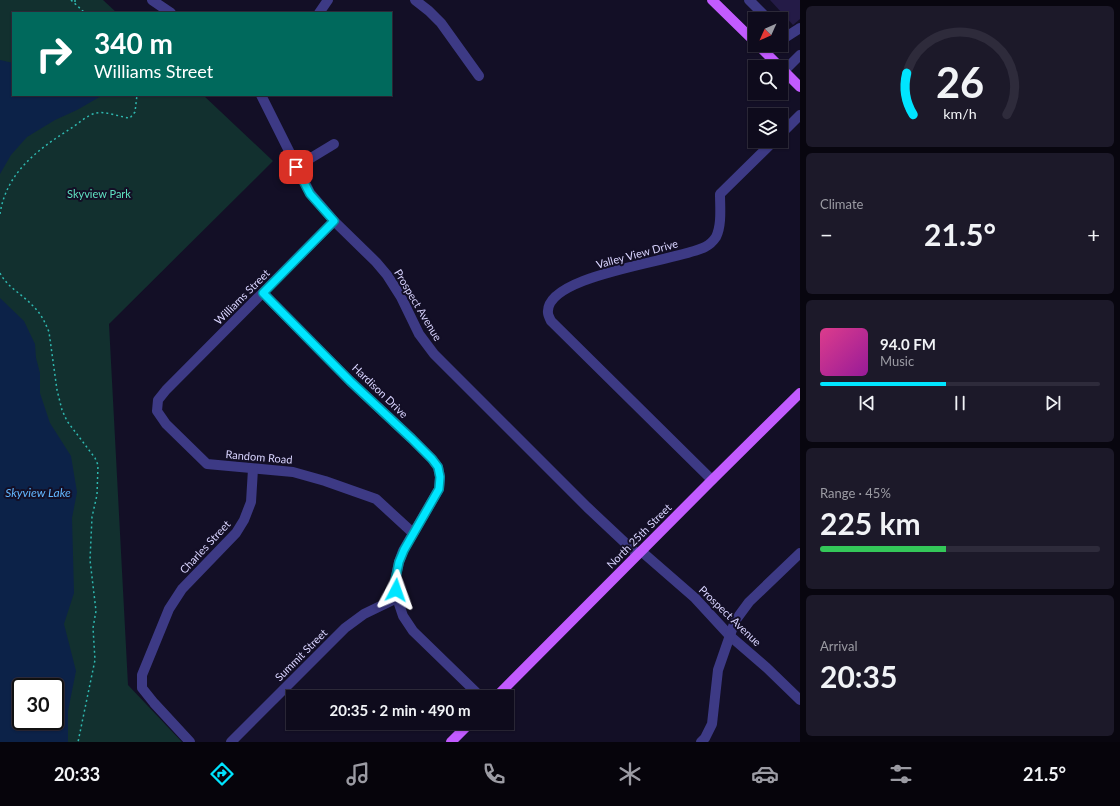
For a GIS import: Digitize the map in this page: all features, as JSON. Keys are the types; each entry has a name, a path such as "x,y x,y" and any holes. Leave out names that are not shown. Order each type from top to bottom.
{"main road":[{"path":"712,0 748,35"},
{"path":"765,52 773,60"},
{"path":"788,75 800,87"},
{"name":"North 25th Street","path":"503,690 639,552 800,393"},
{"path":"451,742 463,730"}],"street":[{"path":"152,0 170,12"},
{"path":"320,12 328,0"},
{"path":"414,0 429,11 441,23 478,76"},
{"path":"749,0 761,12"},
{"path":"788,36 800,28"},
{"path":"788,64 800,55"},
{"name":"Prospect Avenue","path":"261,96 310,194 334,221 376,262 387,275 401,297 419,334 434,354 587,507 695,598 730,636 767,668 800,700"},
{"path":"788,127 800,115"},
{"path":"296,167 334,144"},
{"name":"Valley View Drive","path":"712,480 551,322 547,312 550,303 556,294 578,283 618,269 706,247 716,237 719,226 720,194 767,148"},
{"name":"Williams Street","path":"166,389 334,221"},
{"name":"Hardison Drive","path":"263,293 350,381 412,439 438,467 440,477 439,489 399,562 395,581 397,598 403,616 413,631 474,690"},
{"name":"Random Road","path":"166,389 158,400 157,411 166,424 207,464 293,472 376,499 413,534"},
{"name":"Charles Street","path":"190,742 142,688 142,675 169,609 182,589 236,533 244,520 251,502 253,469"},
{"path":"701,742 705,738 712,724 718,670 735,621 749,602 799,554"},
{"name":"Summit Street","path":"231,742 346,628 364,614 397,598"}],"path":[{"path":"71,0 84,12"},
{"path":"75,0 75,5"},
{"path":"0,214 11,183 22,167 35,153 90,116 102,113 130,118 135,112 137,96"},
{"path":"0,273 15,290 38,311 45,324 49,332 57,390 62,410 67,421 95,458 98,465 97,495 92,517 90,560 96,611 93,628 95,660 78,742"}],"green space":[{"name":"Skyview Park","path":"0,0 103,0 116,12 12,12 12,96 204,96 273,161 109,324 128,685 182,742 0,742"}],"water":[{"path":"0,60 12,63 12,96 101,96 77,110 55,120 27,137 11,155 0,174"},
{"name":"Skyview Lake","path":"0,298 24,321 35,344 36,358 40,373 40,393 50,423 71,456 77,492 72,518 74,593 64,624 76,671 68,711 68,742 0,742"}],"building":[{"path":"770,0 800,0 800,19 793,25 788,20 788,12 781,12"}],"route":[{"path":"296,167 310,194 334,221 263,293 350,381 412,439 438,467 440,477 439,489 404,550 399,562 395,581 396,590"}]}
